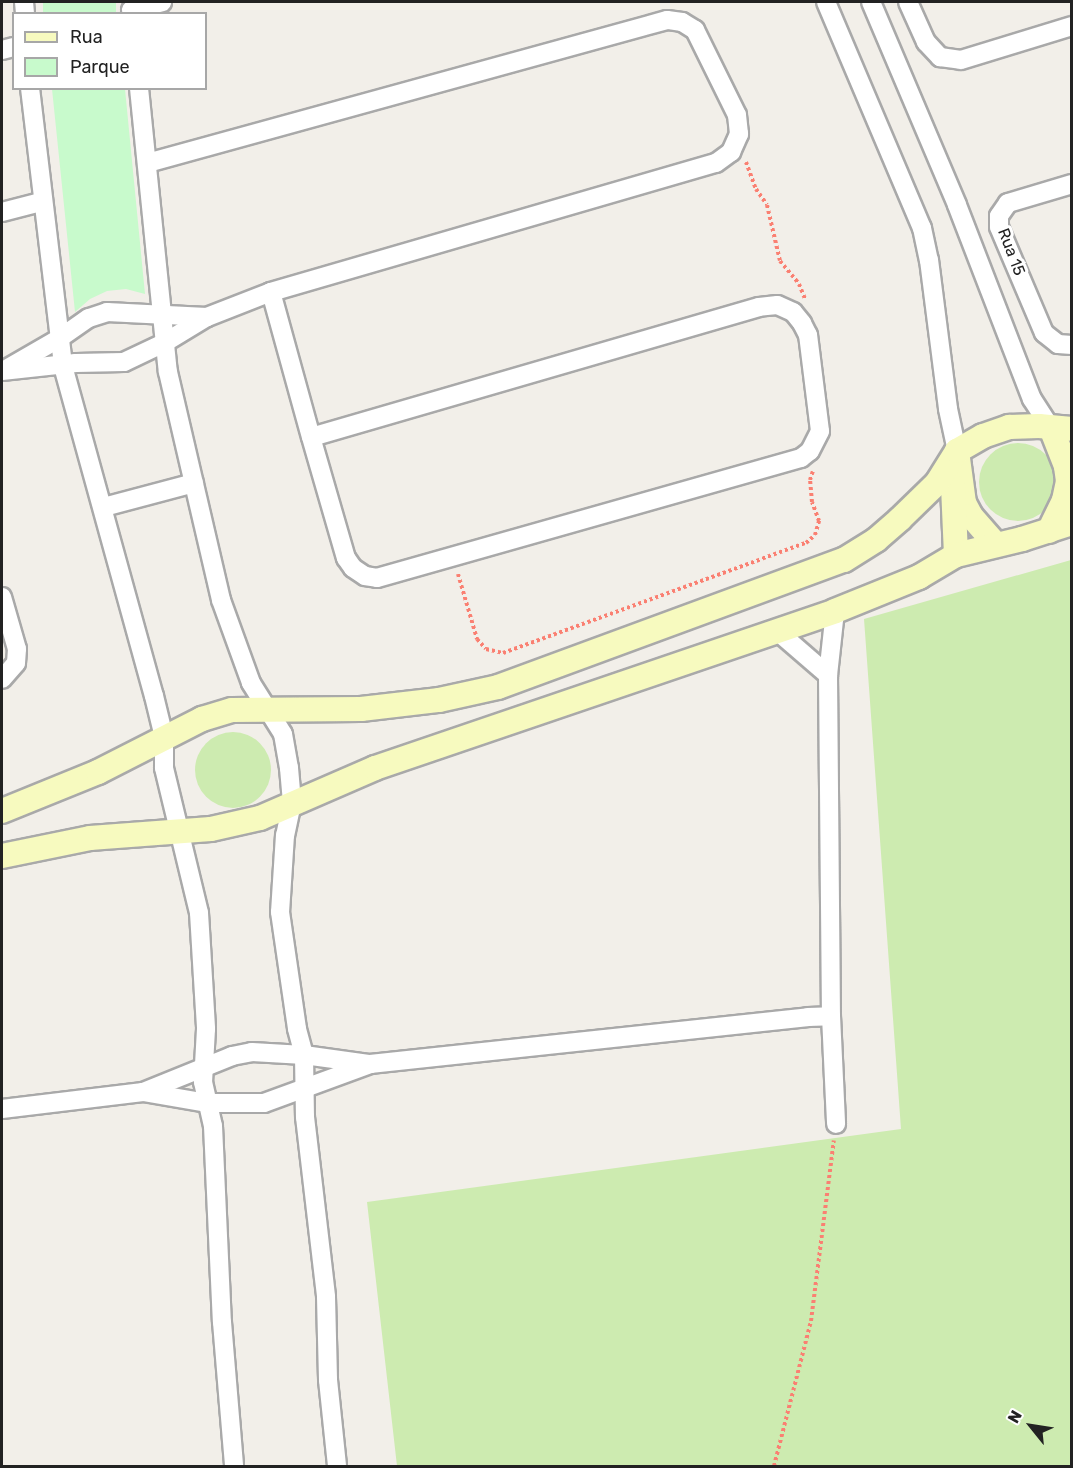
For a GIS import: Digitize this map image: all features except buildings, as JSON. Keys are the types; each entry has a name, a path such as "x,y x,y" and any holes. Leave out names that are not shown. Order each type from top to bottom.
{"main road":[{"path":"2,811 98,772 202,719 232,710 361,709 439,700 498,687 844,560 876,540 908,512 938,483 957,451 983,436 1009,427 1061,429 1068,481 1064,500 1049,531"},
{"path":"957,451 964,503 970,516 996,544"},
{"path":"956,555 952,493 957,451"},
{"path":"2,856 90,838 211,829 260,818 375,768 835,611 919,577 956,555 1049,531 1071,522"}],"street":[{"path":"131,8 162,2"},
{"path":"826,2 922,228 929,260 948,409 957,451"},
{"path":"872,2 957,205 1032,399 1061,429"},
{"path":"908,2 926,42 940,57 961,60 1071,26"},
{"path":"3,371 76,363 124,362 164,343 207,317 271,292 716,163 731,152 739,134 737,115 695,30 682,22 667,20 147,163"},
{"path":"30,90 41,202 63,366 104,507 164,737 164,768 199,913 206,1029 203,1082 213,1126 222,1322 234,1467"},
{"path":"139,90 168,372 221,600 251,683 284,734 292,803 285,835 280,912 297,1029 304,1054 306,1117 326,1297 328,1380 337,1467"},
{"name":"Rua 15","path":"1071,184 1008,203 999,216 999,227 1044,333 1058,344 1071,345"},
{"path":"2,212 41,202"},
{"path":"271,292 311,437 346,558 353,568 377,578 801,458 810,451 820,431 808,335 793,312 777,305 759,308 311,437"},
{"path":"3,371 60,338 89,318 107,312 127,311 162,316 207,317"},
{"path":"104,507 194,483"},
{"path":"2,597 16,649 16,663 2,679"},
{"path":"835,611 828,675 831,1016 836,1124"},
{"path":"776,630 828,675"},
{"path":"2,1109 143,1092 204,1067 252,1052 304,1054 370,1064 831,1016"},
{"path":"143,1092 208,1103 264,1103 306,1090 370,1064"}],"path":[{"path":"745,159 756,189 767,204 780,261 799,284 806,302"},
{"path":"453,556 477,639 486,650 503,652 806,543 815,535 819,521 812,502 810,480 815,463"},
{"path":"774,1467 811,1321 836,1124"}],"green space":[{"path":"43,2 116,2 116,12 43,12"},
{"path":"52,90 125,90 145,294 126,289 107,291 90,299 75,312"},
{"path":"1018,443 1033,446 1050,460 1057,482 1054,497 1040,514 1018,521 1003,518 986,504 979,482 982,467 996,450"},
{"path":"1071,560 1071,1466 397,1466 367,1202 901,1129 864,619"},
{"path":"233,732 248,735 260,743 268,755 271,770 268,785 260,797 248,805 233,808 218,805 206,797 198,785 195,770 198,755 206,743 218,735"}]}
